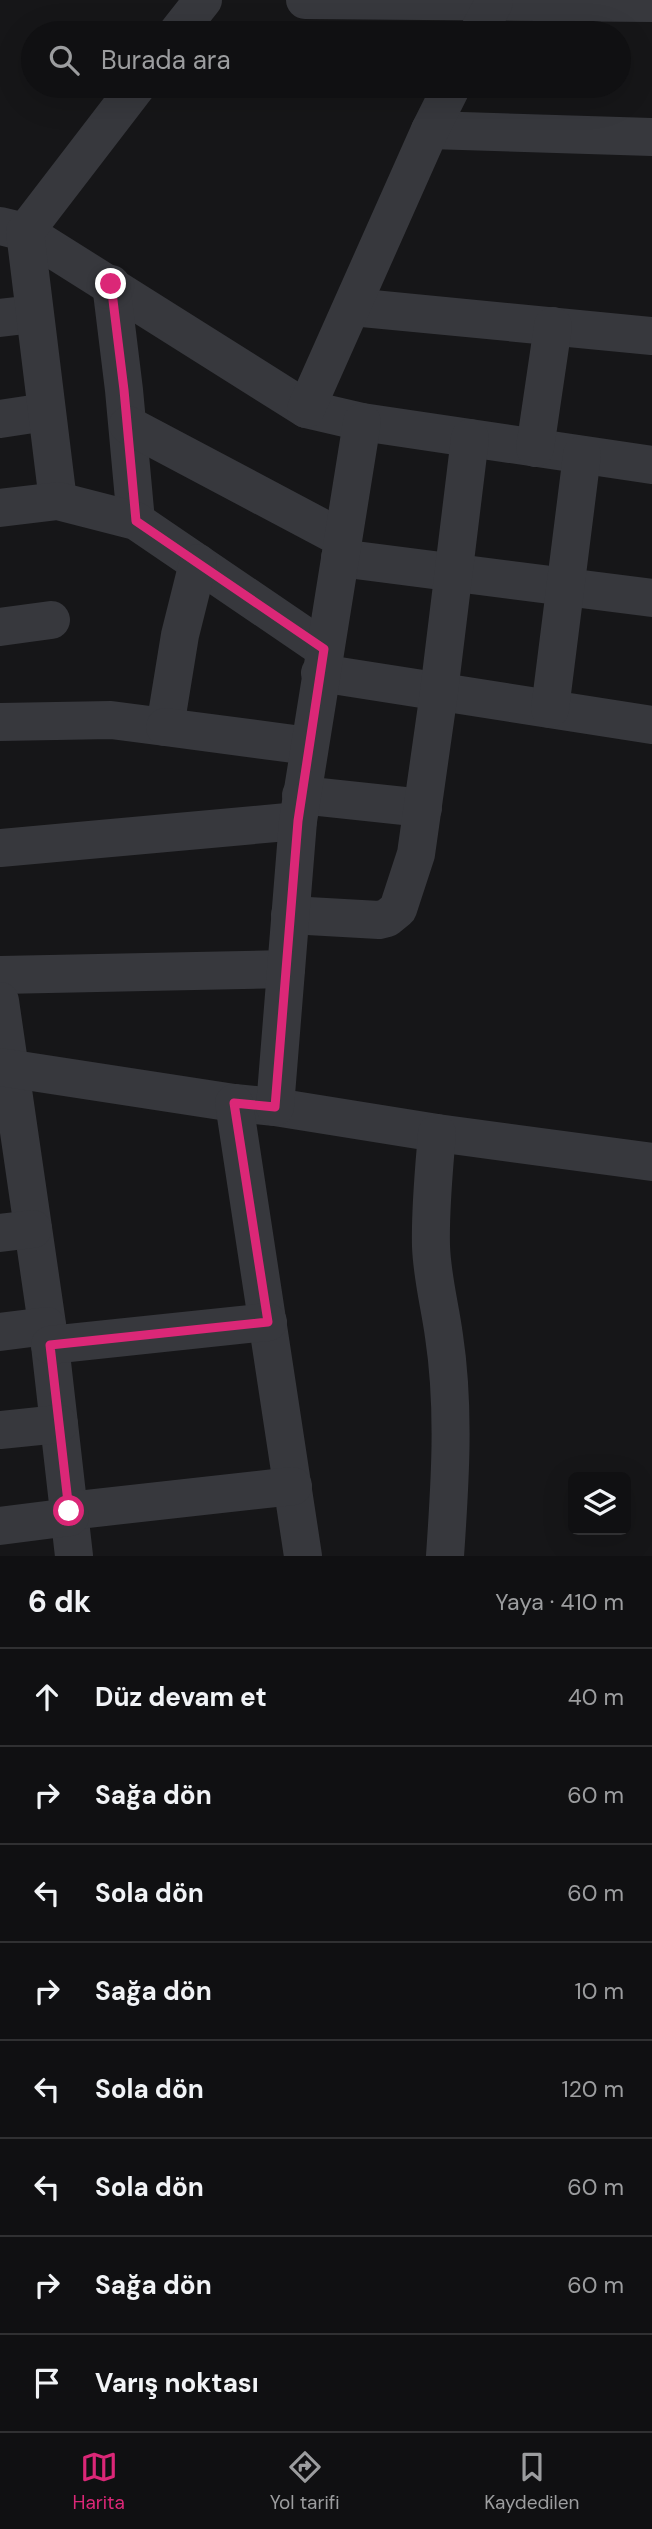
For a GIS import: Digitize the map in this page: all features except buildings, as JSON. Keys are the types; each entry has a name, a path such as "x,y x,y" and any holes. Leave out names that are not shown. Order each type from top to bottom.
{"street":[{"path":"186,21 203,0"},
{"path":"304,0 486,18 652,3"},
{"path":"58,501 46,412 17,316 13,229 127,98"},
{"path":"306,409 446,98"},
{"path":"430,130 652,136"},
{"path":"13,229 111,284 306,409 362,422 652,465"},
{"path":"111,284 128,425 136,521"},
{"path":"352,307 652,336"},
{"path":"535,448 553,326"},
{"path":"0,419 46,412"},
{"path":"275,1107 300,808 362,422"},
{"path":"128,425 341,549 452,573 652,598"},
{"path":"290,915 379,920 398,909 416,854 470,438"},
{"path":"550,709 582,455"},
{"path":"0,508 58,501 136,521 198,563 322,661 439,692 652,726"},
{"path":"165,727 180,635 198,563"},
{"path":"0,627 51,620"},
{"path":"0,722 111,720 309,746"},
{"path":"0,848 300,808 423,807"},
{"path":"0,975 286,969"},
{"path":"0,1001 17,1231 48,1335 74,1556"},
{"path":"4,1068 437,1133 652,1162"},
{"path":"234,1103 303,1556"},
{"path":"437,1133 431,1245 448,1387 449,1505 445,1556"},
{"path":"0,1332 48,1335 268,1322"},
{"path":"0,1430 59,1424"},
{"path":"0,1526 69,1514 293,1486"}],"route":[{"path":"69,1511 50,1345 268,1322 234,1103 275,1107 298,821 324,649 136,521 111,284"}]}
